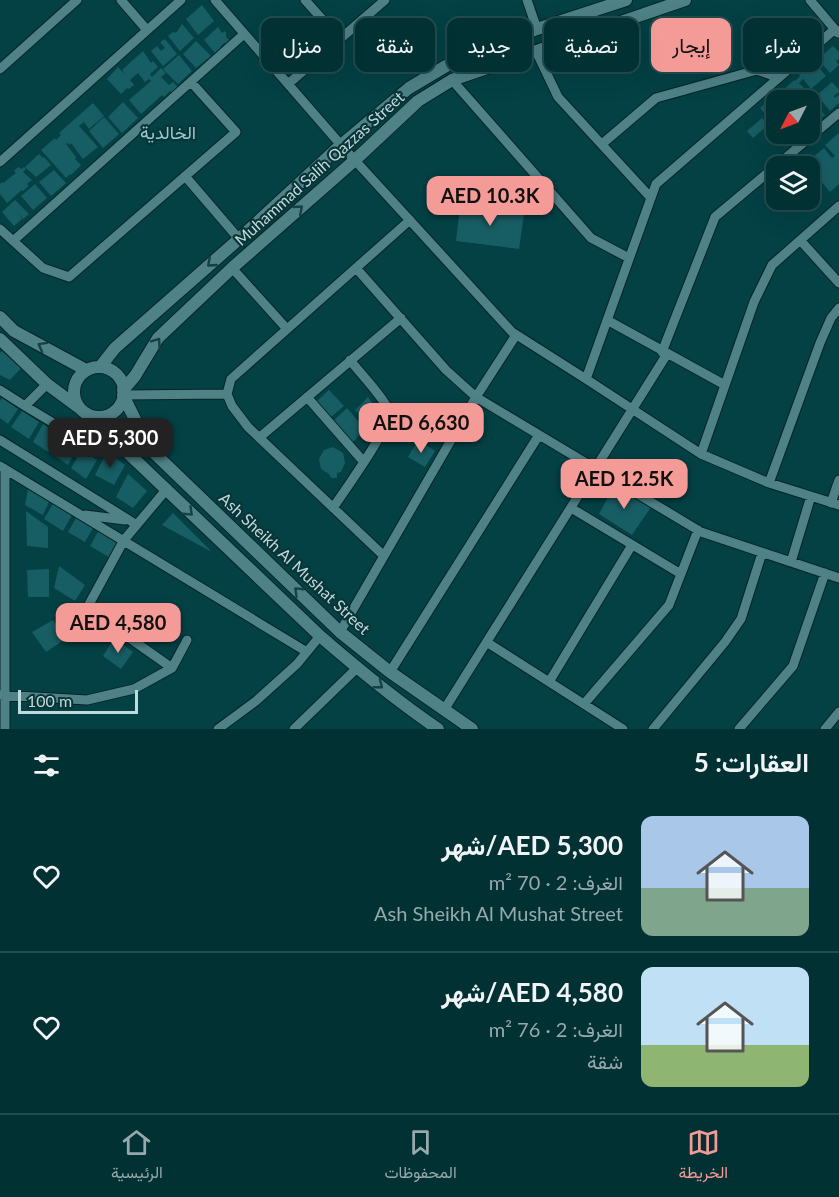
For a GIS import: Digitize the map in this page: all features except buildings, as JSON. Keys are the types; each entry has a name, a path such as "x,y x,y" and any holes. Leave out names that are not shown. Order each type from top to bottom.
{"street":[{"path":"0,69 77,0"},
{"path":"121,0 147,30"},
{"path":"0,162 181,0"},
{"path":"215,0 355,160 512,332 700,454 769,483 835,504 839,480"},
{"path":"305,0 321,18"},
{"path":"343,36 385,0"},
{"path":"527,0 537,29"},
{"name":"Muhammad Salih Qazzas Street","path":"100,367 115,348 239,239 341,144 409,88 446,66 537,29 626,0"},
{"name":"Muhammad Salih Qazzas Street","path":"123,393 158,338 232,268 418,102 452,80 685,0"},
{"path":"586,379 656,184 779,78 837,32 810,0"},
{"path":"13,241 244,34"},
{"path":"536,51 558,97 651,198"},
{"path":"602,144 656,98 757,70 779,78"},
{"path":"288,84 302,72"},
{"path":"452,80 591,238 630,258"},
{"path":"0,229 43,268 69,277 236,132 191,82"},
{"path":"444,710 572,508 665,353 715,218 839,113"},
{"path":"185,176 239,239"},
{"path":"700,454 754,302 772,265 839,206"},
{"path":"384,556 248,427 232,406 227,394 231,379 410,220"},
{"path":"800,240 839,283"},
{"path":"232,268 287,329"},
{"path":"356,268 447,370 476,397 698,530 839,578"},
{"path":"769,483 820,343 831,318 839,308"},
{"path":"0,317 14,331 86,370"},
{"path":"260,437 401,318"},
{"path":"607,320 724,385"},
{"path":"340,632 476,397 516,335"},
{"path":"0,339 47,384 83,410 112,436 320,636 357,668 438,729"},
{"path":"333,508 383,431 389,414 386,404 350,360"},
{"path":"100,367 113,372 118,377 123,393 121,403 116,409 109,414 94,416 83,410 76,402 74,388 76,381 86,370 100,367"},
{"path":"25,406 47,384"},
{"path":"0,390 80,439"},
{"path":"123,393 227,394"},
{"name":"Ash Sheikh Al Mushat Street","path":"123,393 149,448 340,632 390,672 472,729"},
{"path":"307,397 363,461"},
{"path":"390,672 539,435"},
{"path":"0,440 134,522"},
{"path":"3,468 307,652"},
{"path":"3,468 5,729"},
{"path":"166,490 134,522 87,608 172,668"},
{"path":"791,562 811,496"},
{"path":"572,508 681,574"},
{"path":"80,514 134,522"},
{"path":"584,704 669,605 698,530"},
{"path":"549,682 632,545"},
{"path":"653,729 725,642 741,619 762,553"},
{"path":"739,729 793,666 825,573"},
{"path":"218,729 297,664 320,636"},
{"path":"3,695 87,700 134,689 172,668 187,640"},
{"path":"488,643 623,729"},
{"path":"294,729 357,668"},
{"path":"825,729 839,712"}],"district":[{"name":"الخالدية","path":"168,132"}]}
